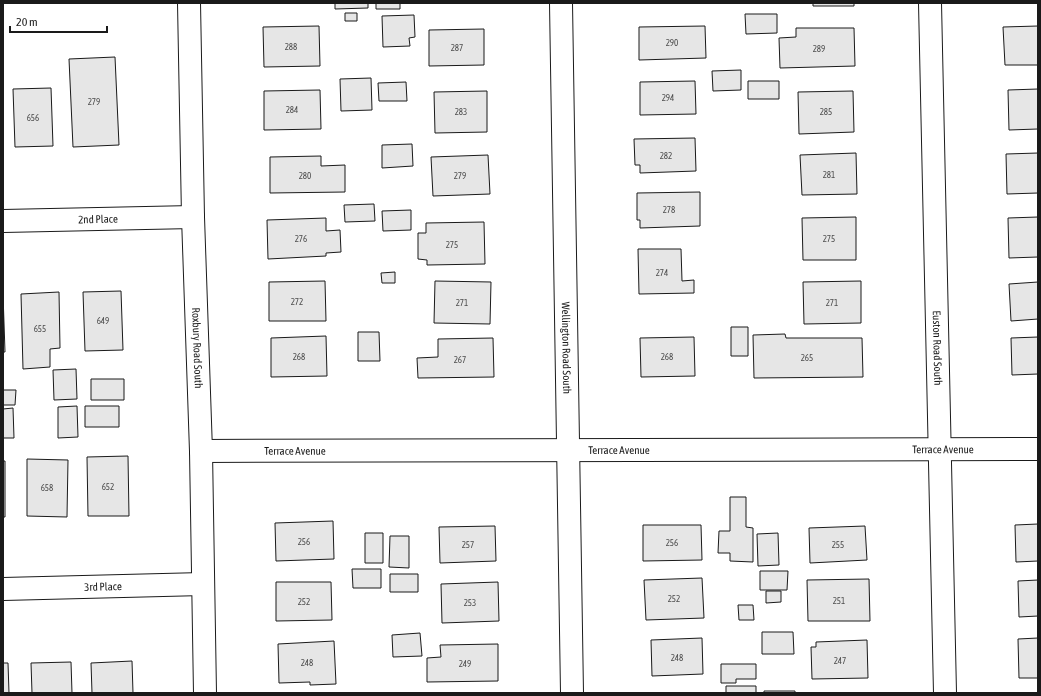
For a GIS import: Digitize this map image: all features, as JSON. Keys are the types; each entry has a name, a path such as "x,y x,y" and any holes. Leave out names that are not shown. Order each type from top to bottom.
{"street":[{"name":"Roxbury Road South","path":"189,3 205,693"},
{"name":"Wellington Road South","path":"561,3 572,693"},
{"name":"Euston Road South","path":"930,3 945,693"},
{"name":"2nd Place","path":"3,220 193,217"},
{"name":"Terrace Avenue","path":"200,451 1038,449"},
{"name":"3rd Place","path":"3,589 203,584"}],"building":[{"path":"335,3 368,3 368,8 335,9"},
{"path":"376,3 400,3 400,9 376,9"},
{"path":"813,3 854,3 854,6 813,6"},
{"path":"345,13 357,13 357,21 345,21"},
{"path":"745,14 777,14 777,33 746,34"},
{"path":"414,15 415,37 409,38 410,46 383,47 382,16"},
{"path":"319,26 320,66 264,67 263,27"},
{"path":"705,26 706,58 639,60 639,27"},
{"path":"1038,26 1038,65 1005,65 1003,27"},
{"path":"796,28 854,28 855,66 780,68 779,38 796,37"},
{"path":"484,29 484,65 429,66 429,30"},
{"path":"115,57 119,145 73,147 69,59"},
{"path":"741,70 741,90 713,91 712,71"},
{"path":"371,78 372,110 341,111 340,79"},
{"path":"695,81 696,114 640,115 640,82"},
{"path":"748,81 779,81 779,99 748,99"},
{"path":"406,82 407,101 379,101 378,83"},
{"path":"51,88 53,146 15,147 13,89"},
{"path":"1038,89 1038,129 1009,130 1008,90"},
{"path":"320,90 321,129 264,130 264,91"},
{"path":"487,91 487,132 435,133 434,92"},
{"path":"853,91 854,132 799,134 798,92"},
{"path":"695,138 696,171 640,173 640,165 635,165 634,139"},
{"path":"412,144 413,166 382,168 382,145"},
{"path":"856,153 857,194 802,195 800,155"},
{"path":"1038,153 1038,193 1007,194 1006,154"},
{"path":"488,155 490,194 433,196 431,157"},
{"path":"321,156 321,166 345,165 345,192 270,193 270,157"},
{"path":"700,192 700,226 640,228 640,220 637,220 637,193"},
{"path":"374,204 375,221 345,222 344,205"},
{"path":"411,210 411,230 383,231 382,211"},
{"path":"856,217 856,260 803,260 802,218"},
{"path":"1038,217 1038,257 1009,258 1008,218"},
{"path":"326,218 326,231 340,230 341,252 326,253 326,256 268,259 267,220"},
{"path":"484,222 485,264 427,265 427,260 418,259 418,233 426,233 426,223"},
{"path":"638,249 681,249 682,281 694,280 694,293 639,294"},
{"path":"395,272 395,283 382,283 381,273"},
{"path":"325,281 326,321 269,321 269,282"},
{"path":"435,281 491,282 490,324 434,323"},
{"path":"861,281 861,323 804,324 803,282"},
{"path":"1038,282 1038,319 1011,321 1009,284"},
{"path":"121,291 123,350 85,351 83,292"},
{"path":"59,292 60,348 50,349 50,367 23,369 21,294"},
{"path":"3,294 5,352 3,352"},
{"path":"731,327 748,327 748,356 731,356"},
{"path":"358,332 379,332 380,361 358,361"},
{"path":"785,334 786,338 862,338 863,377 754,378 753,335"},
{"path":"326,336 327,376 271,377 271,338"},
{"path":"694,337 695,376 641,377 640,338"},
{"path":"1038,337 1038,374 1012,375 1011,338"},
{"path":"493,338 494,377 418,378 417,358 438,357 438,339"},
{"path":"76,369 77,399 54,400 53,370"},
{"path":"91,379 124,379 124,400 91,400"},
{"path":"3,390 16,390 15,405 3,405"},
{"path":"77,406 78,437 58,438 58,407"},
{"path":"85,406 119,406 119,427 85,427"},
{"path":"13,408 14,438 3,438 3,409"},
{"path":"128,456 129,516 88,516 87,457"},
{"path":"27,459 68,460 67,517 27,516"},
{"path":"3,461 5,461 5,517 3,517"},
{"path":"730,497 746,497 746,527 753,528 753,562 730,561 730,553 718,553 719,531 730,531"},
{"path":"333,521 334,559 276,561 275,523"},
{"path":"1038,524 1038,561 1016,562 1015,525"},
{"path":"643,525 701,525 702,560 643,561"},
{"path":"495,526 496,561 440,563 439,527"},
{"path":"865,526 867,560 810,563 809,528"},
{"path":"365,533 383,533 383,563 365,563"},
{"path":"778,533 779,565 758,566 757,534"},
{"path":"390,536 409,536 409,568 389,567"},
{"path":"352,569 381,569 381,588 353,588"},
{"path":"760,571 788,571 787,590 760,590"},
{"path":"390,574 418,574 418,592 390,592"},
{"path":"702,578 704,618 646,620 644,580"},
{"path":"869,579 870,621 808,621 807,580"},
{"path":"1038,580 1038,616 1019,617 1018,581"},
{"path":"276,582 331,582 332,620 276,621"},
{"path":"498,582 499,621 442,623 441,584"},
{"path":"766,591 781,591 781,602 766,603"},
{"path":"738,605 753,605 754,620 739,620"},
{"path":"762,632 793,632 794,654 762,654"},
{"path":"420,633 422,656 393,657 392,635"},
{"path":"702,638 703,674 652,676 651,640"},
{"path":"1038,638 1038,678 1019,678 1018,639"},
{"path":"867,640 868,678 812,679 811,647 816,647 816,642"},
{"path":"334,641 336,684 310,685 310,682 279,683 278,644"},
{"path":"498,644 498,681 427,682 427,658 441,657 440,645"},
{"path":"132,661 133,693 92,693 91,663"},
{"path":"71,662 72,693 32,693 31,663"},
{"path":"3,663 8,663 9,693 3,693"},
{"path":"721,664 756,664 756,679 736,679 736,683 721,683"},
{"path":"726,686 756,686 756,693 726,693"},
{"path":"764,691 795,691 795,693 764,693"}]}
